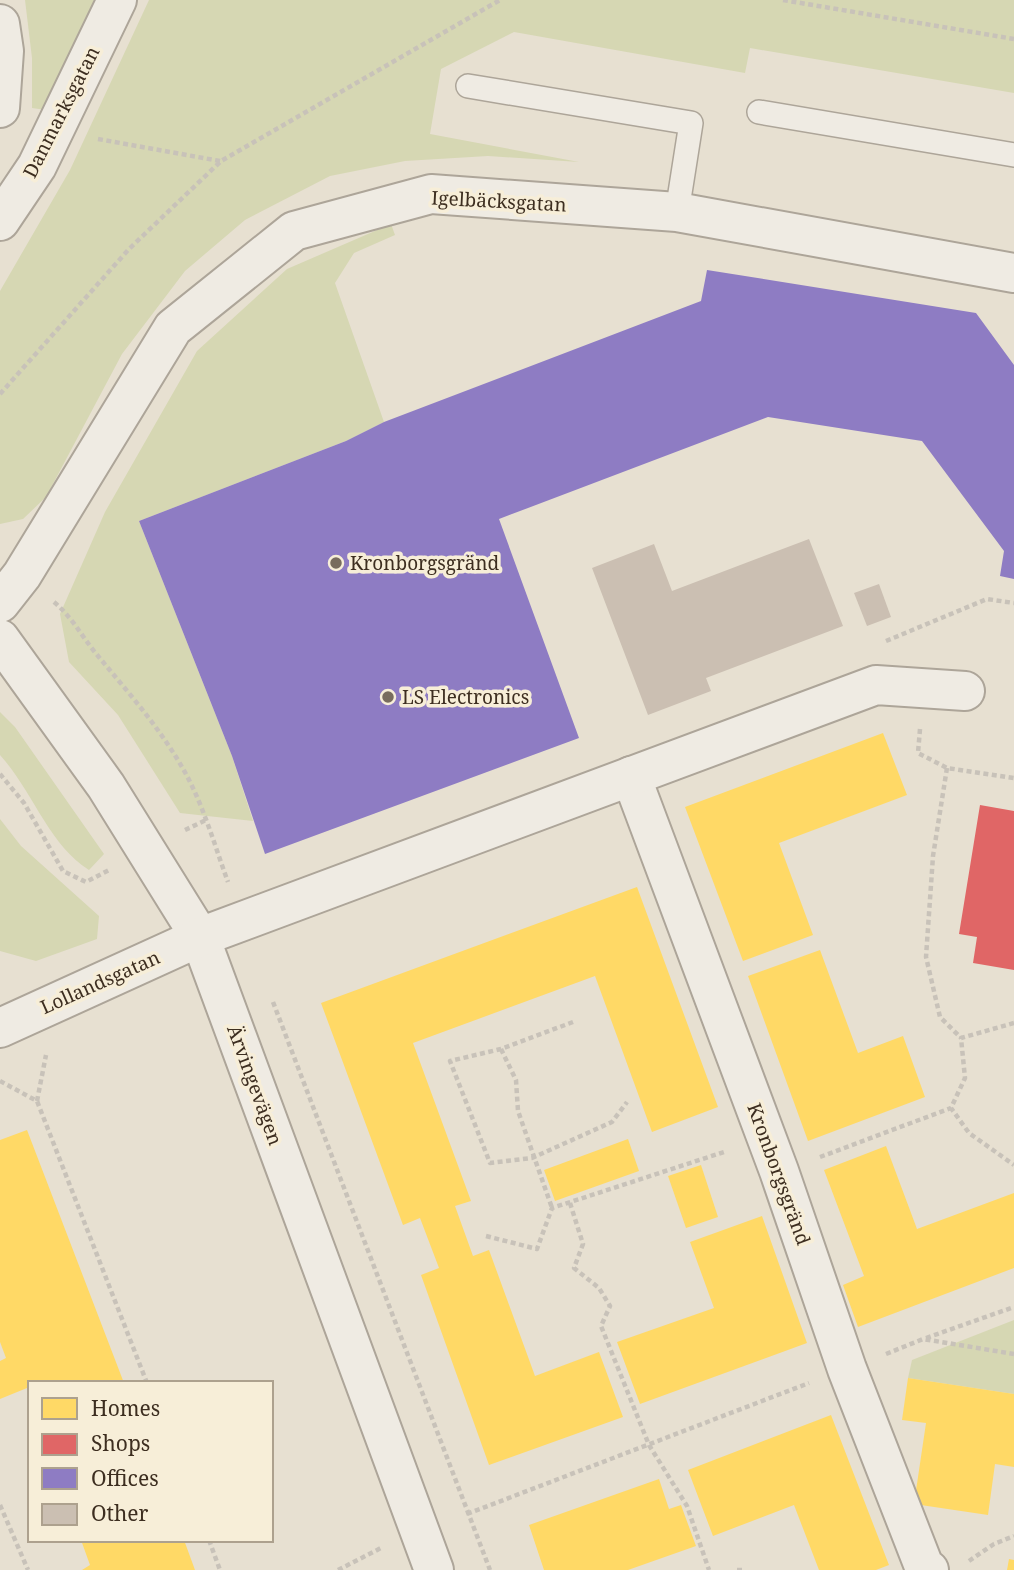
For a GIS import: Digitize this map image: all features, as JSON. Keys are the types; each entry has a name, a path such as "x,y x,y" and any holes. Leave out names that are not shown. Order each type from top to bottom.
{"street":[{"name":"Danmarksgatan","path":"0,221 37,166 117,0"},
{"path":"0,24 4,51 0,108"},
{"name":"Igelbäcksgatan","path":"0,603 22,575 173,328 294,231 431,194 677,212 1014,273"},
{"name":"Ärvingevägen","path":"0,639 106,786 200,937 434,1570"},
{"path":"200,937 876,685 965,691"},
{"name":"Kronborgsgränd","path":"631,776 773,1154 847,1369 925,1569 929,1570"},
{"name":"Lollandsgatan","path":"0,1028 200,937"}],"lane":[{"path":"468,86 691,123 677,212"},
{"path":"759,112 1014,155"}],"path":[{"path":"0,394 129,249 221,161 500,0"},
{"path":"783,0 1014,38"},
{"path":"94,138 221,161"},
{"path":"947,768 933,856 926,957 940,1017 961,1038 965,1078 951,1108"},
{"path":"573,1023 501,1049 450,1061 490,1163 533,1158 612,1122 627,1102"},
{"path":"961,1038 1014,1023"},
{"path":"50,1045 41,1068 37,1101 146,1381"},
{"path":"486,1236 537,1249 552,1209 518,1111 516,1080 501,1049"},
{"path":"0,1082 37,1101"},
{"path":"552,1209 951,1108"},
{"path":"951,1108 969,1133 1014,1165"},
{"path":"570,1203 583,1244 573,1268 599,1288 610,1306 601,1326 649,1445 687,1506 709,1570"},
{"path":"490,1570 469,1513 923,1339 1014,1307"},
{"path":"923,1339 1014,1354"},
{"path":"1,1507 28,1570"},
{"path":"966,1563 994,1544 1014,1536"},
{"path":"210,1542 220,1570"},
{"path":"737,1570 744,1570"}],"green space":[{"path":"25,0 94,0 46,110 32,108 32,58"},
{"path":"149,0 1014,0 1014,93 750,48 745,73 514,32 441,69 430,134 579,162 488,156 405,161 330,176 245,220 185,271 122,354 46,497 23,519 0,524 0,291 70,170"},
{"path":"391,224 395,235 354,253 335,283 384,422 346,441 139,521 232,756 253,821 180,813 118,715 69,662 60,614 105,512 197,351 287,269"},
{"path":"0,712 15,727 104,854 89,870 75,859 52,832 0,755"},
{"path":"0,819 21,846 99,916 97,939 36,961 0,951"},
{"path":"1014,1320 1014,1394 908,1378 912,1360"}],"building: Homes":[{"path":"883,733 907,795 779,843 813,935 743,961 685,807"},
{"path":"637,887 718,1107 652,1132 595,976 413,1043 471,1201 455,1206 473,1256 489,1250 535,1376 599,1352 623,1417 489,1465 421,1275 439,1268 420,1218 403,1225 321,1003"},
{"path":"820,950 858,1053 903,1036 925,1097 808,1141 748,976"},
{"path":"27,1130 123,1381 28,1381 28,1391 27,1388 0,1399 0,1361 6,1358 0,1342 0,1140"},
{"path":"628,1139 639,1171 555,1201 544,1170"},
{"path":"886,1146 917,1229 1014,1193 1014,1268 858,1327 843,1285 864,1276 824,1170"},
{"path":"701,1165 718,1217 686,1228 668,1176"},
{"path":"762,1216 807,1343 640,1404 617,1342 714,1308 690,1242"},
{"path":"908,1378 1014,1394 1014,1467 995,1464 988,1515 914,1504 926,1423 902,1420"},
{"path":"831,1415 889,1565 876,1570 819,1570 794,1505 713,1536 688,1470"},
{"path":"659,1479 669,1509 681,1505 696,1546 628,1570 544,1570 529,1525"},
{"path":"82,1542 185,1542 195,1570 82,1570 90,1565"},
{"path":"1009,1559 1014,1560 1014,1570 1007,1570"}],"building: Shops":[{"path":"980,805 1014,811 1014,970 973,963 977,937 959,934"}],"building: Offices":[{"name":"Kronborgsgränd","path":"707,270 976,313 1014,365 1014,579 1000,576 1004,551 922,441 768,417 499,519 579,738 265,854 232,756 139,521 346,441 384,422 701,301"}],"building: Other":[{"path":"809,539 843,626 706,678 711,691 648,715 592,568 654,544 672,591"},
{"path":"879,584 891,617 867,626 854,593"}],"place":[{"name":"Kronborgsgränd","path":"336,563"},
{"name":"LS Electronics","path":"388,697"}]}
